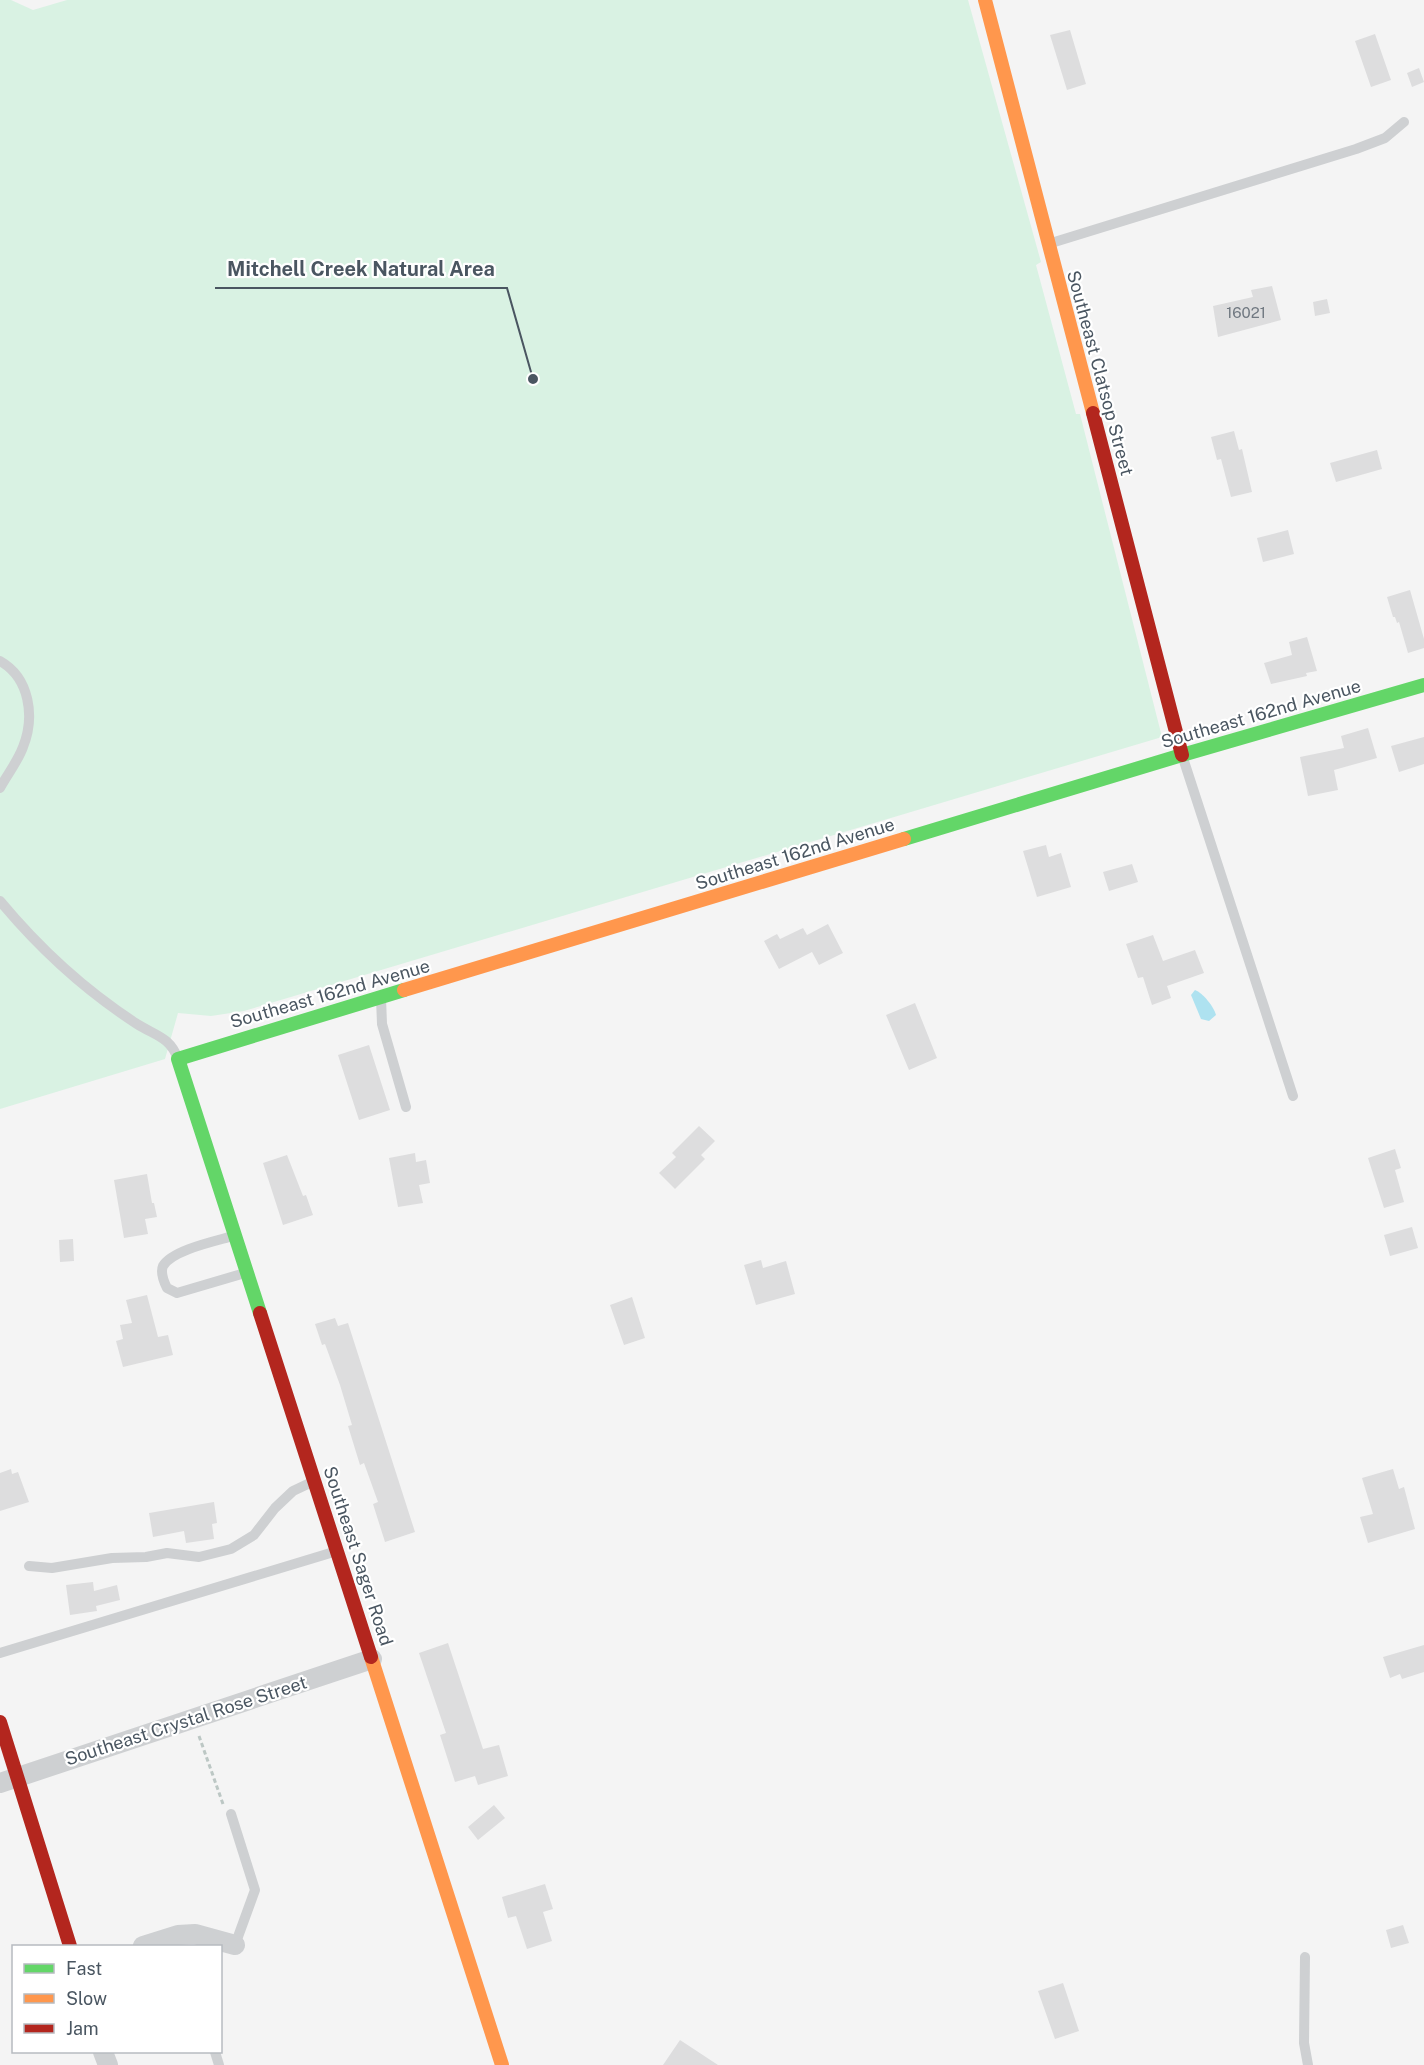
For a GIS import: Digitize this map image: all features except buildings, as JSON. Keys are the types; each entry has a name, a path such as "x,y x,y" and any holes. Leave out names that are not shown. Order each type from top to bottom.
{"street":[{"name":"Southeast Clatsop Street","path":"985,0 1182,755"},
{"name":"Southeast 162nd Avenue","path":"178,1059 1182,755 1424,685"},
{"name":"Southeast Sager Road","path":"178,1059 502,2065"},
{"name":"Southeast Crystal Rose Street","path":"9,1780 372,1659"},
{"path":"0,1722 9,1780 69,1945"},
{"path":"155,1945 180,1941 195,1934 236,1945"}],"lane":[{"path":"1048,244 1356,149 1385,138 1404,122"},
{"path":"0,661 9,666 26,690 30,718 23,748 0,788"},
{"path":"1182,755 1293,1096"},
{"path":"0,901 20,924 102,1001 172,1045 178,1059"},
{"path":"381,998 382,1024 406,1107"},
{"path":"236,1235 174,1256 163,1266 162,1277 167,1288 177,1293 247,1272"},
{"path":"29,1566 52,1568 112,1558 146,1557 167,1553 199,1557 231,1549 254,1535 275,1508 293,1491 315,1480"},
{"path":"0,1653 337,1551"},
{"path":"231,1814 255,1890 236,1945"},
{"path":"1305,1957 1304,2043 1308,2065"}],"path":[{"path":"193,1719 223,1806 231,1814"}],"green space":[{"path":"0,0 11,0 33,10 67,0 968,0 1041,262 1036,265 1076,414 1080,414 1162,737 244,1011 211,1016 178,1013 165,1059 0,1109"}],"water":[{"path":"1195,990 1205,997 1215,1012 1216,1015 1209,1021 1201,1019 1191,995"}],"traffic: fast":[{"path":"904,839 1424,685"},
{"path":"260,1313 178,1059 404,990"}],"traffic: slow":[{"path":"985,0 1093,413"},
{"path":"404,990 904,839"},
{"path":"371,1657 502,2065"}],"traffic: jam":[{"path":"1093,413 1182,755"},
{"path":"260,1313 371,1657"},
{"path":"0,1722 70,1945"}],"place":[{"name":"Mitchell Creek Natural Area","path":"533,379"}]}
